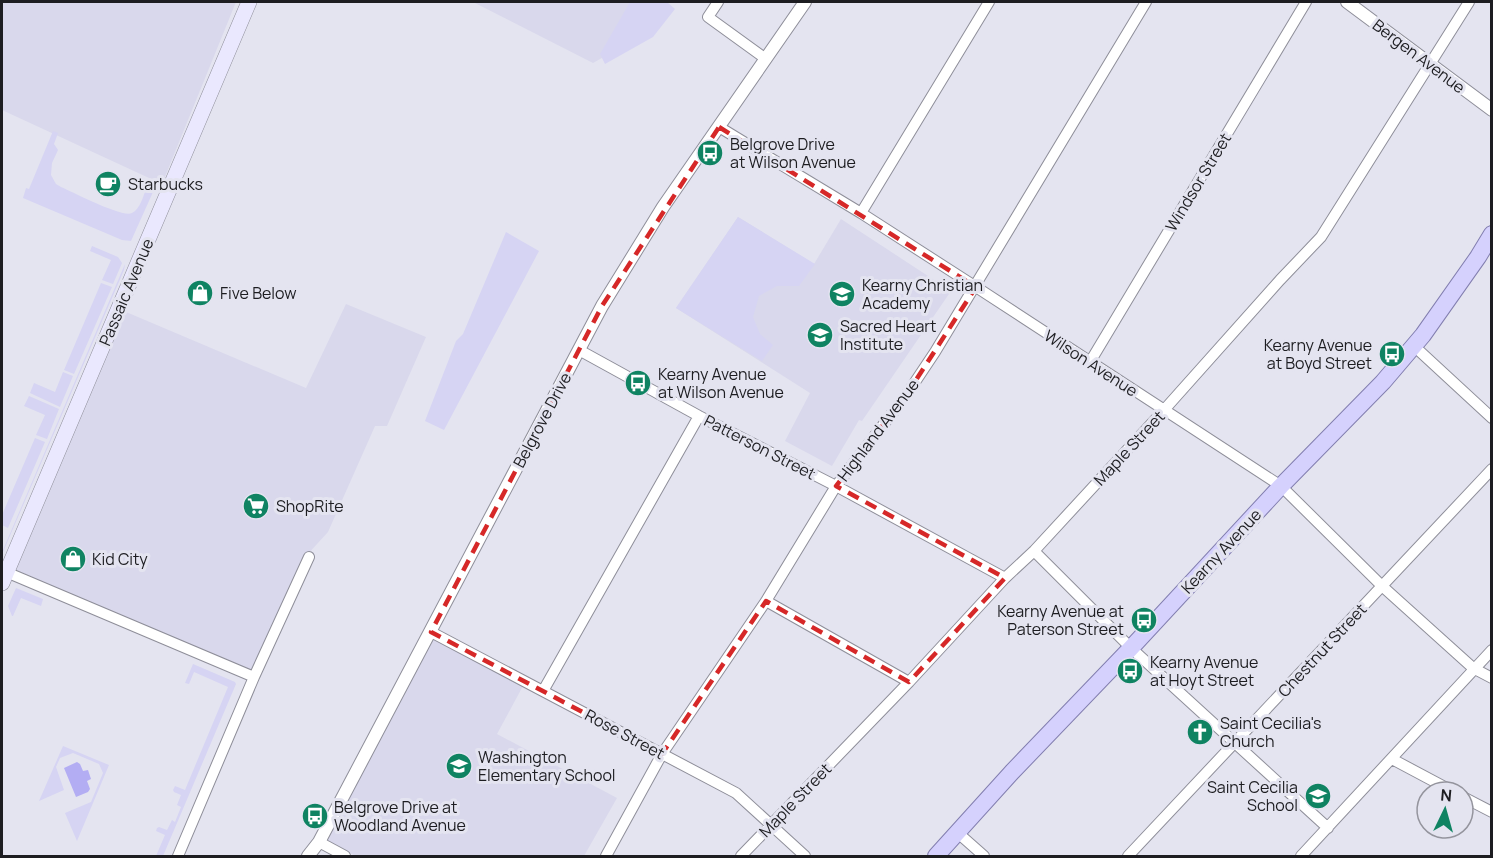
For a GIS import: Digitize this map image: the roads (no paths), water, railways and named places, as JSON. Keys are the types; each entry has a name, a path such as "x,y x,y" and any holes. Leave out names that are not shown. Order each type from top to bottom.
{"main road":[{"name":"Passaic Avenue","path":"4,577 249,2"},
{"name":"Kearny Avenue","path":"936,856 1281,486 1383,382 1423,335 1478,257 1491,234"}],"street":[{"path":"718,2 708,16 766,59"},
{"name":"Belgrove Drive","path":"308,856 319,842 602,306 663,207 805,2"},
{"path":"861,213 990,2"},
{"name":"Highland Avenue","path":"606,856 662,754 766,600 836,486 907,394 935,352 1146,2"},
{"name":"Windsor Street","path":"1090,362 1306,2"},
{"name":"Bergen Avenue","path":"1347,2 1491,110"},
{"name":"Maple Street","path":"741,856 909,682 1005,578 1034,551 1321,237 1469,2"},
{"name":"Wilson Avenue","path":"719,127 976,286 1281,486 1382,586 1473,668 1491,678"},
{"path":"1414,346 1491,418"},
{"name":"Patterson Street","path":"579,350 1005,578"},
{"path":"543,691 699,416"},
{"name":"Chestnut Street","path":"1128,856 1491,468"},
{"path":"1034,551 1131,648 1328,828"},
{"path":"178,856 254,677 309,557"},
{"path":"4,577 133,626 254,677"},
{"path":"766,600 909,682"},
{"name":"Rose Street","path":"431,632 736,793 805,856"},
{"path":"1305,855 1491,650"},
{"path":"1392,759 1431,780"},
{"path":"1475,803 1491,812"},
{"path":"958,832 984,856"},
{"path":"319,842 345,856"}],"place":[{"name":"Belgrove Drive at Wilson Avenue","path":"710,153"},
{"name":"Starbucks","path":"108,184"},
{"name":"Five Below","path":"200,293"},
{"name":"Kearny Christian Academy","path":"842,294"},
{"name":"Sacred Heart Institute","path":"820,335"},
{"name":"Kearny Avenue at Boyd Street","path":"1392,354"},
{"name":"Kearny Avenue at Wilson Avenue","path":"638,383"},
{"name":"ShopRite","path":"256,506"},
{"name":"Kid City","path":"73,559"},
{"name":"Kearny Avenue at Paterson Street","path":"1144,620"},
{"name":"Kearny Avenue at Hoyt Street","path":"1130,671"},
{"name":"Saint Cecilia's Church","path":"1200,732"},
{"name":"Washington Elementary School","path":"459,766"},
{"name":"Saint Cecilia School","path":"1318,796"},
{"name":"Belgrove Drive at Woodland Avenue","path":"315,816"}]}
